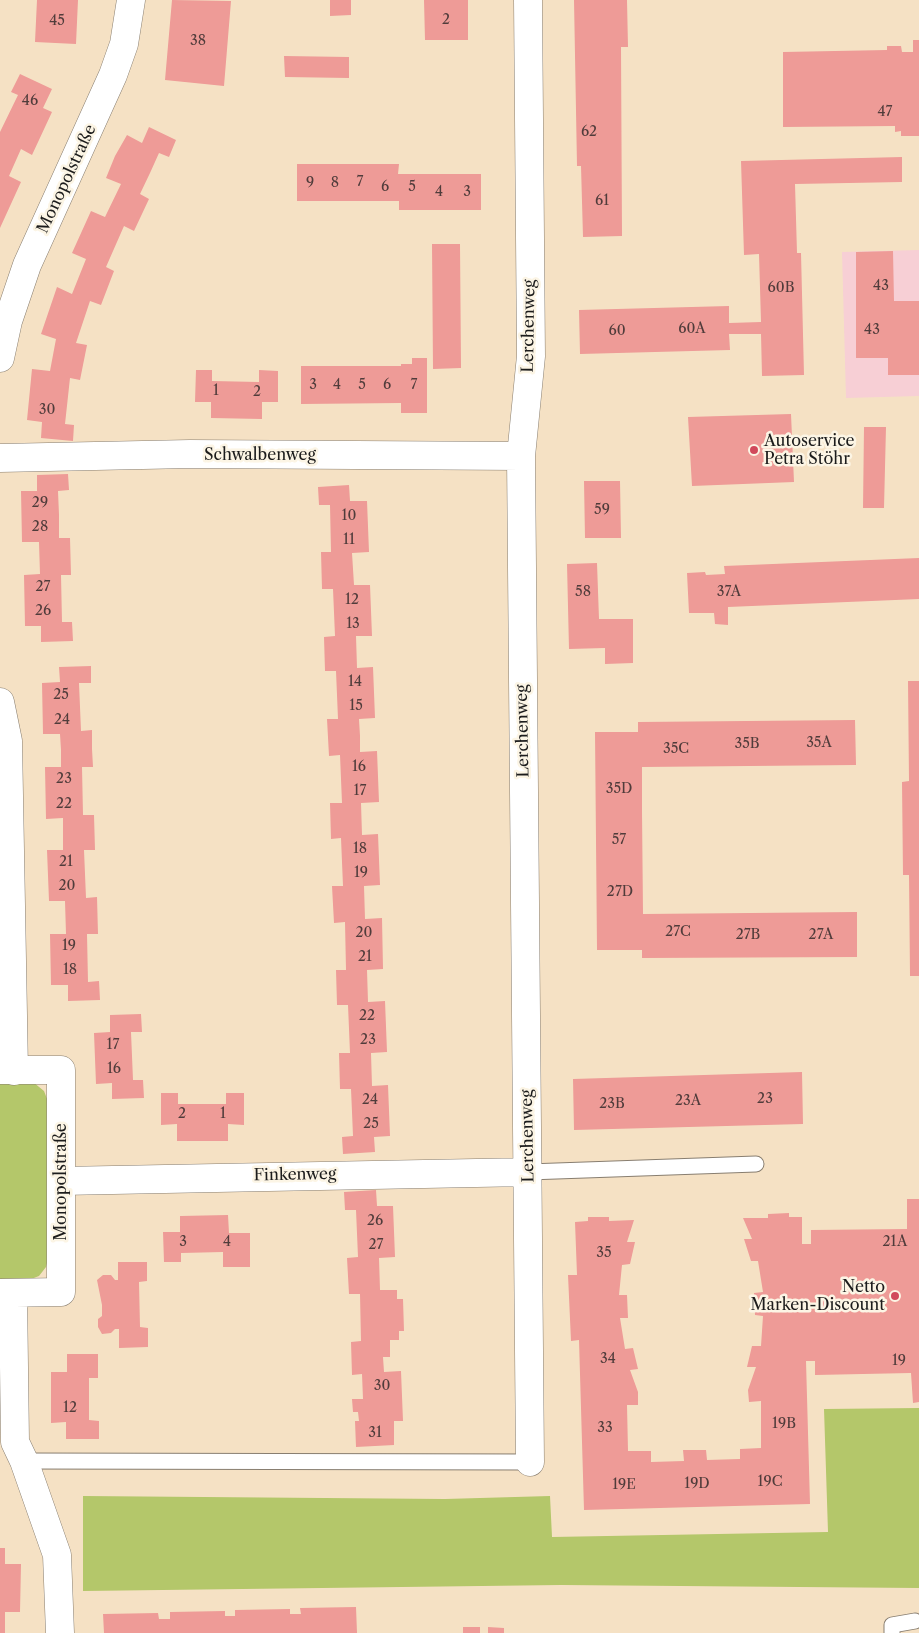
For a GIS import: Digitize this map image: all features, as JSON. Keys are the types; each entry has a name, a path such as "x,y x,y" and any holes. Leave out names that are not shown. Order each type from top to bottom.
{"street":[{"name":"Monopolstraße","path":"0,358 8,321 27,265 113,75 124,44 131,0"},
{"name":"Lerchenweg","path":"528,0 531,356 520,456 530,1462"},
{"name":"Schwalbenweg","path":"0,458 190,454 520,456"},
{"name":"Monopolstraße","path":"0,702 8,741 7,1070 61,1070 62,1292 6,1293 14,1442 24,1462 57,1555 60,1633"},
{"name":"Finkenweg","path":"61,1181 528,1172"}],"lane":[{"path":"528,1172 756,1164"},
{"path":"24,1462 530,1462"},
{"path":"892,1633 892,1625 916,1625"}],"shaded area":[{"path":"919,250 919,396 846,398 842,252"}],"green space":[{"path":"0,1081 33,1082 44,1091 49,1104 49,1255 46,1267 39,1276 26,1281 0,1280"},
{"path":"919,1408 919,1588 561,1585 83,1591 83,1496 445,1499 550,1496 552,1537 828,1532 824,1409"}],"building":[{"path":"37,0 78,0 76,44 35,42"},
{"path":"172,0 231,1 224,86 165,80"},
{"path":"330,0 351,0 351,15 330,16"},
{"path":"424,0 468,0 468,40 425,40"},
{"path":"574,0 627,0 628,47 621,47 622,236 583,237 581,166 577,166"},
{"path":"913,40 919,40 919,136 901,136 901,131 895,132 895,126 783,127 783,52 887,50 887,46 901,46 902,52 913,52"},
{"path":"284,56 349,57 349,78 285,77"},
{"path":"20,74 52,89 43,108 52,112 32,155 21,149 9,176 21,182 0,228 0,132 18,95 11,92"},
{"path":"149,127 176,140 169,157 159,153 140,194 149,199 134,231 124,226 106,267 114,271 101,305 90,301 76,343 87,345 80,380 70,378 65,424 74,425 73,441 41,438 42,422 27,420 32,369 50,371 56,339 41,334 57,287 72,294 86,259 72,253 91,211 105,217 121,184 106,178 115,156 127,135 142,143"},
{"path":"902,157 902,182 795,184 797,253 801,253 804,375 762,376 761,334 729,334 730,350 580,354 579,310 729,306 729,323 761,322 759,254 744,255 741,161"},
{"path":"297,164 399,164 398,174 481,174 481,210 399,210 399,201 297,201"},
{"path":"432,244 460,244 461,368 433,369"},
{"path":"893,251 894,301 919,301 919,375 888,375 888,358 856,358 856,252"},
{"path":"412,358 427,358 427,413 401,413 401,403 301,404 301,366 401,366 401,364 412,364"},
{"path":"196,370 212,370 212,381 259,382 259,370 278,371 278,402 262,402 262,419 211,418 211,402 195,402"},
{"path":"791,414 794,482 692,486 688,417"},
{"path":"864,427 886,427 884,508 863,508"},
{"path":"68,474 69,490 58,491 59,538 70,538 71,575 61,575 62,622 72,622 73,641 41,642 41,626 25,626 24,575 40,574 39,542 22,542 21,491 37,491 37,475"},
{"path":"584,481 620,481 621,538 585,538"},
{"path":"349,485 350,501 367,501 369,552 352,553 354,585 370,585 372,636 356,636 357,668 373,667 375,718 359,719 360,752 377,751 379,802 361,803 362,835 378,834 380,885 364,886 365,919 382,918 383,969 367,970 368,1002 385,1001 387,1052 371,1053 372,1086 388,1085 390,1136 374,1137 375,1152 343,1154 342,1137 353,1136 351,1089 340,1089 339,1053 350,1053 348,1005 337,1005 336,970 346,970 345,922 334,923 332,886 343,886 341,838 331,839 330,803 342,803 340,755 329,756 327,719 338,719 336,671 325,671 324,637 335,636 333,589 322,589 321,552 331,552 330,505 319,505 318,487"},
{"path":"919,558 919,599 728,607 728,625 715,624 714,613 689,613 687,573 725,574 724,566"},
{"path":"597,563 599,619 633,619 633,663 605,664 605,648 569,649 567,564"},
{"path":"91,666 91,683 79,683 81,731 92,730 93,767 82,767 83,815 94,815 95,850 84,850 86,898 97,897 98,934 87,934 88,982 99,981 100,1000 68,1001 68,985 51,985 50,934 66,934 65,901 49,901 47,850 63,850 63,818 46,819 45,767 61,767 61,750 60,734 43,734 42,683 60,682 59,667"},
{"path":"908,681 919,681 919,976 910,976 909,875 903,875 902,782 909,781"},
{"path":"855,720 856,765 642,767 642,811 643,914 857,912 857,957 642,958 642,950 597,950 595,732 638,732 638,722"},
{"path":"141,1014 142,1032 131,1032 133,1080 143,1080 144,1098 112,1099 112,1083 96,1084 94,1033 110,1032 110,1015"},
{"path":"802,1072 803,1124 574,1130 573,1079"},
{"path":"161,1093 178,1093 178,1104 226,1104 226,1093 244,1093 244,1125 228,1124 228,1141 177,1141 177,1124 161,1125"},
{"path":"376,1190 377,1206 393,1206 395,1257 379,1258 380,1290 397,1290 397,1299 403,1299 404,1331 399,1331 399,1340 390,1340 390,1357 383,1357 384,1372 401,1371 403,1421 394,1421 394,1445 356,1447 355,1421 359,1421 358,1412 353,1412 352,1399 363,1399 362,1374 352,1375 351,1342 361,1341 360,1294 349,1294 347,1258 358,1257 356,1210 345,1210 344,1192"},
{"path":"907,1199 919,1199 919,1402 913,1403 911,1373 815,1375 815,1361 806,1361 810,1504 584,1510 579,1340 571,1341 568,1275 577,1275 575,1222 588,1221 588,1217 609,1217 609,1221 634,1220 627,1242 635,1242 630,1264 622,1265 619,1295 627,1295 628,1318 620,1318 625,1349 633,1348 638,1369 630,1370 638,1392 638,1405 627,1405 628,1451 651,1451 651,1462 684,1461 683,1450 706,1450 707,1460 740,1459 740,1449 761,1448 761,1401 749,1402 748,1390 756,1367 747,1367 752,1346 761,1346 763,1316 755,1315 754,1293 763,1292 758,1261 751,1261 744,1239 752,1239 743,1218 768,1218 768,1214 789,1213 789,1217 802,1217 802,1244 811,1244 811,1230 907,1229"},
{"path":"228,1215 229,1233 250,1233 250,1267 223,1267 223,1252 181,1253 181,1262 164,1262 163,1232 180,1232 180,1216"},
{"path":"118,1262 147,1262 147,1281 139,1282 140,1327 148,1328 148,1347 119,1348 119,1329 115,1329 111,1333 102,1334 98,1327 98,1319 102,1316 102,1305 97,1280 103,1275 111,1275 115,1280 118,1280"},
{"path":"67,1354 98,1354 98,1378 89,1378 89,1420 99,1421 99,1439 66,1439 66,1422 51,1423 51,1372 67,1372"},
{"path":"0,1548 5,1548 5,1564 21,1564 20,1612 5,1612 5,1633 0,1633"},
{"path":"356,1607 357,1633 104,1633 103,1614 158,1613 159,1619 170,1619 170,1612 225,1611 225,1616 235,1616 235,1610 290,1609 290,1614 301,1614 300,1608"},
{"path":"463,1627 480,1627 480,1633 463,1633"},
{"path":"488,1627 504,1628 504,1633 488,1633"}],"place":[{"name":"Autoservice Petra Stöhr","path":"754,450"},
{"name":"Netto Marken-Discount","path":"895,1296"}]}
